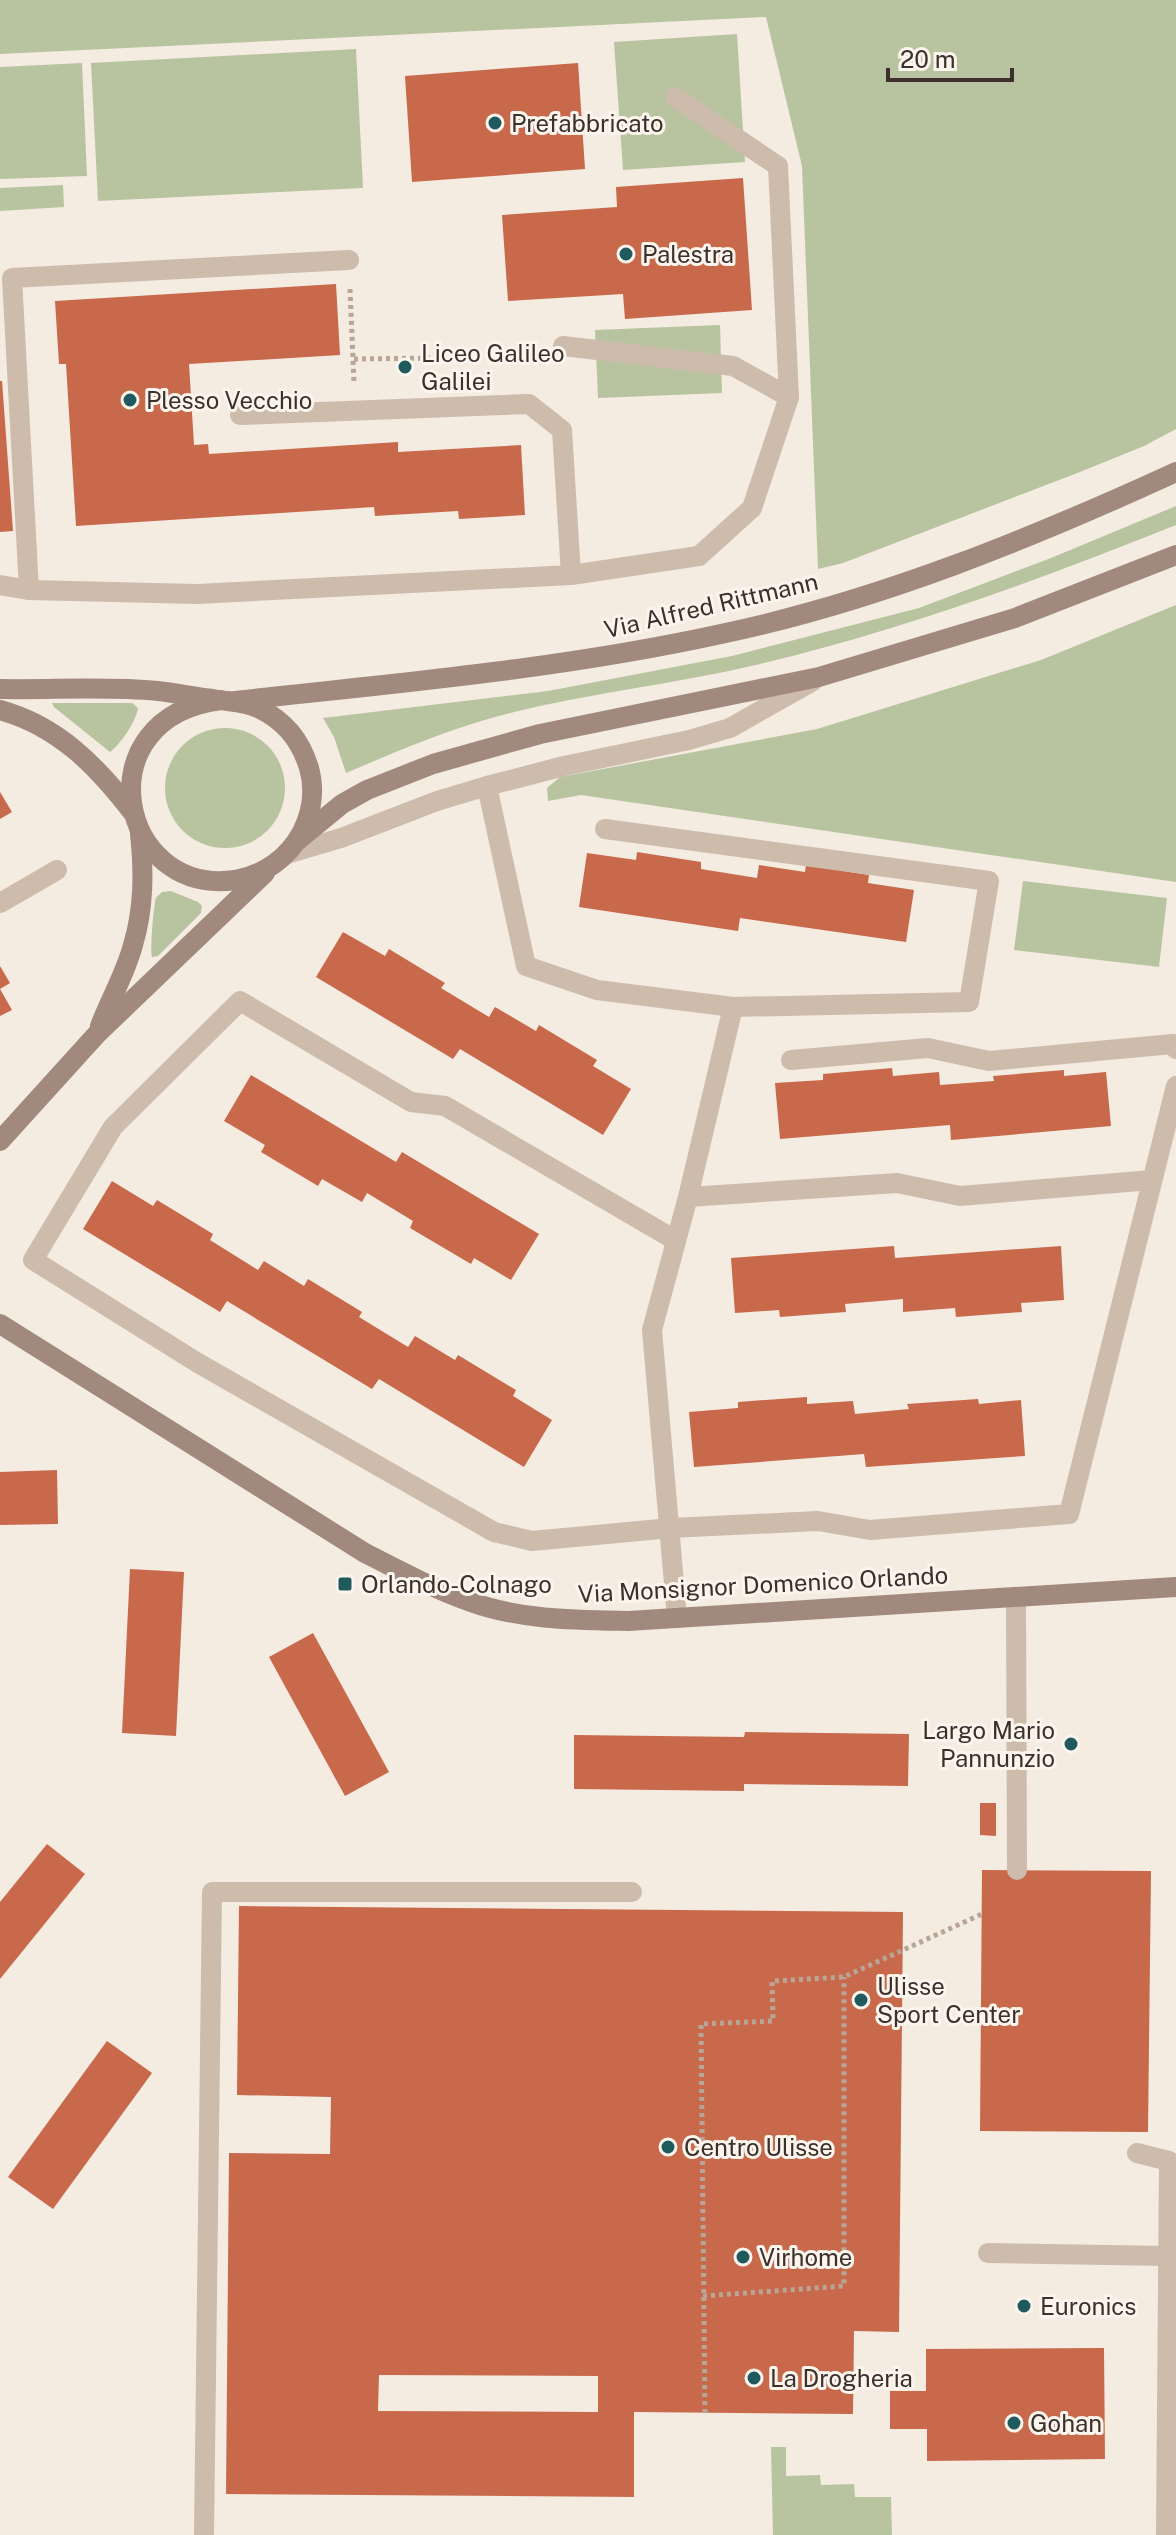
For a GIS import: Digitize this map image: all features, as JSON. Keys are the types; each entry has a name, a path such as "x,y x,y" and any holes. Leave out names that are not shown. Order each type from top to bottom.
{"main road":[{"name":"Via Alfred Rittmann","path":"228,701 465,677 724,634 920,578 1090,512 1176,472"},
{"path":"0,1141 97,1034 292,847 355,797 433,764 540,734 819,677 1015,618 1176,555"},
{"path":"0,689 157,691 257,707 277,718 293,734 305,754 311,775 312,798 308,821 292,847"},
{"path":"97,1034 133,947 144,872 130,790 133,766 143,745 157,727 176,712 198,703 228,701"},
{"path":"0,710 22,716 75,748 104,775 154,852 174,868 197,878 222,882 248,878 271,867"},
{"name":"Via Monsignor Domenico Orlando","path":"0,1324 365,1553 420,1582 473,1603 518,1614 628,1621 1176,1587"}],"street":[{"path":"0,585 29,590 197,594 571,575 699,556 752,508 789,397 778,166 675,97"},
{"path":"29,590 12,278 349,260"},
{"path":"563,346 733,366 789,397"},
{"path":"240,415 529,404 562,430 571,575"},
{"path":"292,847 341,838 437,801 487,786 730,728 819,677"},
{"path":"487,786 526,966 597,990 733,1007 969,1002 989,881 605,829"},
{"path":"0,903 57,870"},
{"path":"675,1240 445,1106 411,1102 240,1001 113,1127 33,1260 198,1363 494,1532 532,1541 671,1528 818,1521 870,1530 1069,1514 1176,1086"},
{"path":"677,1618 652,1330 688,1197 733,1007"},
{"path":"791,1060 928,1048 989,1061 1173,1044 1176,1049"},
{"path":"688,1197 897,1183 960,1196 1152,1180"},
{"path":"1016,1597 1017,1870"},
{"path":"204,2535 212,1892 632,1892"},
{"path":"1137,2153 1169,2161 1166,2535"},
{"path":"988,2253 1168,2256"}],"path":[{"path":"349,260 356,411"},
{"path":"354,359 433,358"},
{"path":"705,2413 701,2024 773,2021 772,1981 844,1977 982,1914"},
{"path":"703,2296 844,2286 844,1977"}],"green space":[{"path":"0,0 1176,0 1176,429 1144,446 1080,472 843,563 818,569 802,166 766,17 0,54"},
{"path":"737,34 745,162 623,170 614,42"},
{"path":"356,49 363,188 98,201 91,63"},
{"path":"82,63 87,176 0,179 0,67"},
{"path":"63,185 64,207 0,211 0,188"},
{"path":"720,325 722,393 598,398 595,330"},
{"path":"1176,506 1176,525 1021,585 916,620 756,665 521,710 434,737 346,773 334,737 323,718 548,691 732,656 919,608"},
{"path":"1176,605 1176,882 581,795 548,801 547,788 560,777 817,729 1041,660"},
{"path":"52,703 132,703 138,708 127,732 110,752"},
{"path":"225,728 248,732 268,745 281,765 285,788 281,811 268,831 248,844 225,848 202,844 182,831 169,811 165,788 169,765 182,745 202,732"},
{"path":"1023,881 1167,898 1159,967 1014,950"},
{"path":"171,891 198,902 202,906 201,913 158,956 152,957 155,899 162,892"},
{"path":"771,2447 786,2447 786,2476 820,2475 821,2485 854,2484 855,2497 891,2497 892,2535 773,2535"}],"building":[{"name":"Prefabbricato","path":"578,63 585,169 412,182 405,76"},
{"name":"Palestra","path":"743,178 752,310 625,319 623,294 508,301 502,215 617,207 616,187"},
{"name":"Plesso Vecchio","path":"336,284 340,355 189,364 194,445 208,444 209,454 398,442 398,452 521,445 525,515 459,519 458,511 375,516 374,507 76,526 66,364 59,364 55,301"},
{"path":"0,381 13,531 0,532"},
{"path":"0,792 12,812 0,819"},
{"path":"637,852 701,862 701,869 757,878 759,865 805,872 806,865 869,875 868,883 914,890 906,942 740,918 738,931 579,907 587,853 636,860"},
{"path":"343,932 385,956 389,949 445,983 441,988 489,1017 495,1007 536,1031 539,1025 597,1060 593,1066 631,1089 603,1135 460,1049 453,1059 316,977"},
{"path":"0,966 10,983 0,989"},
{"path":"0,989 12,1010 0,1016"},
{"path":"892,1068 893,1076 939,1072 940,1085 994,1081 993,1076 1064,1070 1064,1076 1106,1072 1111,1126 951,1140 950,1125 780,1139 775,1083 823,1080 823,1074"},
{"path":"251,1075 396,1162 402,1152 539,1234 511,1280 474,1258 471,1264 410,1228 413,1221 367,1193 362,1202 322,1179 318,1186 261,1152 265,1145 224,1121"},
{"path":"112,1181 153,1206 157,1200 213,1234 210,1240 258,1270 264,1261 304,1286 308,1279 362,1312 359,1317 408,1347 415,1336 455,1360 458,1355 516,1390 513,1396 552,1420 524,1467 379,1379 372,1389 227,1301 220,1312 83,1229"},
{"path":"894,1246 895,1258 1061,1246 1064,1300 1021,1303 1022,1312 956,1317 955,1308 903,1312 903,1299 845,1304 846,1312 780,1317 779,1310 735,1313 731,1258"},
{"path":"807,1397 807,1404 853,1401 855,1414 909,1409 907,1404 978,1399 979,1404 1021,1400 1025,1456 866,1467 864,1454 694,1467 689,1412 738,1408 738,1402"},
{"path":"57,1470 58,1524 0,1525 0,1472"},
{"path":"130,1569 184,1572 176,1736 122,1733"},
{"path":"313,1633 389,1772 345,1796 269,1657"},
{"path":"745,1732 909,1734 908,1786 744,1784 744,1791 574,1789 574,1735 744,1737"},
{"path":"980,1803 996,1803 996,1836 980,1835"},
{"path":"47,1844 85,1874 0,1979 0,1902"},
{"path":"982,1870 1151,1871 1148,2132 980,2131"},
{"path":"239,1906 903,1912 899,2332 854,2331 853,2414 634,2412 634,2497 226,2494 229,2153 330,2154 331,2097 237,2095","holes":["379,2375 598,2376 598,2412 378,2411"]},
{"path":"107,2041 152,2073 53,2209 8,2177"},
{"path":"1104,2348 1105,2459 927,2461 927,2429 890,2429 890,2391 926,2391 926,2349"}],"place":[{"name":"Prefabbricato","path":"495,123"},
{"name":"Palestra","path":"626,254"},
{"name":"Liceo Galileo Galilei","path":"405,367"},
{"name":"Plesso Vecchio","path":"130,400"},
{"name":"Orlando-Colnago","path":"345,1584"},
{"name":"Largo Mario Pannunzio","path":"1071,1744"},
{"name":"Ulisse Sport Center","path":"861,2000"},
{"name":"Centro Ulisse","path":"668,2147"},
{"name":"Virhome","path":"743,2257"},
{"name":"Euronics","path":"1024,2306"},
{"name":"La Drogheria","path":"754,2378"},
{"name":"Gohan","path":"1014,2423"}]}
